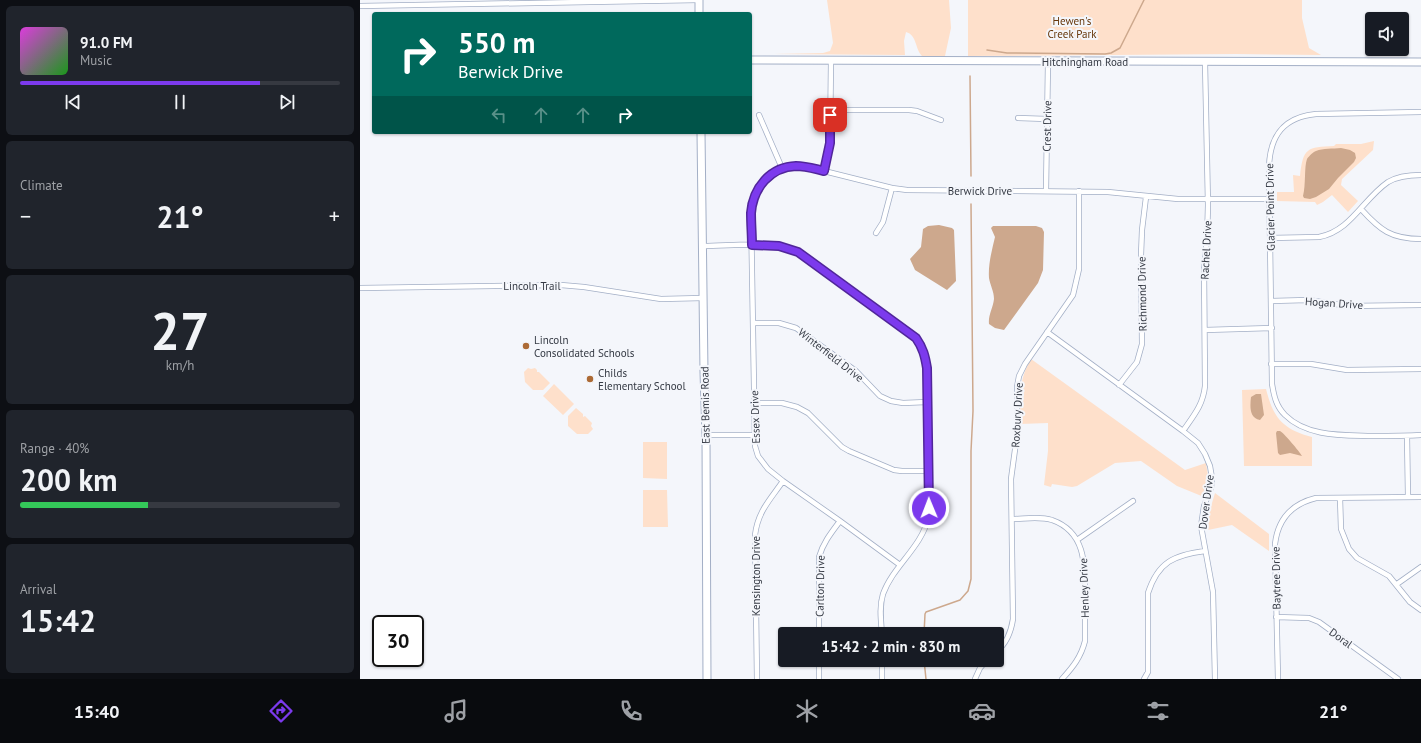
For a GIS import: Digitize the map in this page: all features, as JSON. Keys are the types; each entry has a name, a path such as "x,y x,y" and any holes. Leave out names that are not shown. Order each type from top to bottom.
{"street":[{"path":"360,6 700,0 700,12"},
{"name":"Hitchingham Road","path":"752,60 1421,62"},
{"path":"824,171 830,143 831,60"},
{"name":"Crest Drive","path":"1046,191 1048,62"},
{"name":"Rachel Drive","path":"1183,431 1200,406 1204,397 1205,386 1204,266 1207,240 1207,199 1205,62"},
{"path":"830,110 909,110 917,111 941,120"},
{"name":"Glacier Point Drive","path":"1407,436 1342,435 1321,433 1295,423 1282,411 1274,396 1272,384 1269,161 1271,148 1278,133 1294,119 1316,114 1421,112"},
{"path":"752,245 751,214 755,196 761,185 769,176 782,168 759,116"},
{"path":"1018,118 1047,119"},
{"name":"East Bemis Road","path":"701,134 706,435 707,679"},
{"name":"Berwick Drive","path":"782,168 804,167 892,188 907,190 1079,191 1108,192 1178,200 1269,199"},
{"path":"1270,238 1319,237 1336,232 1388,182 1405,176 1421,175"},
{"path":"876,233 883,222 892,188"},
{"name":"Roxbury Drive","path":"1004,644 1011,629 1013,619 1011,479 1017,435 1017,387 1022,369 1073,295 1079,269 1079,191"},
{"name":"Richmond Drive","path":"1119,385 1137,362 1142,344 1141,256 1146,197"},
{"path":"1361,209 1387,233 1404,238 1421,239"},
{"name":"Essex Drive","path":"752,245 754,435 758,456 768,469 783,481 840,520 900,565"},
{"path":"703,246 779,246 798,252 916,338 922,347 925,357 927,402 929,508 927,526 887,586 883,595 881,606 882,627"},
{"name":"Lincoln Trail","path":"360,288 561,286 579,287 661,299 703,298"},
{"name":"Hogan Drive","path":"1272,301 1308,300 1348,306 1421,305"},
{"name":"Winterfield Drive","path":"753,322 779,323 796,328 856,371 880,396 891,401 903,403 927,402"},
{"path":"1205,330 1272,328"},
{"name":"Dover Drive","path":"1047,332 1183,431 1198,443 1205,454 1210,466 1212,478 1211,488 1204,506 1201,526 1213,592 1215,679"},
{"path":"1272,364 1311,364 1347,370 1421,369"},
{"path":"754,403 782,403 797,406 808,413 842,447 849,451 894,470 928,471"},
{"path":"706,435 754,435"},
{"path":"1408,497 1407,436 1421,435"},
{"name":"Kensington Drive","path":"757,679 755,535 757,523 761,513 783,481"},
{"name":"Baytree Drive","path":"1278,679 1275,544 1281,522 1290,511 1300,503 1316,498 1421,497"},
{"path":"1340,498 1341,529 1349,549 1357,558 1384,573 1397,584 1410,602 1421,610"},
{"path":"1076,540 1133,501"},
{"name":"Henley Drive","path":"1012,519 1041,518 1051,520 1060,524 1073,534 1082,550 1085,563 1085,641 1082,652 1075,664 1062,679"},
{"name":"Carlton Drive","path":"819,627 819,557 821,548 840,520"},
{"path":"1144,679 1148,672 1148,593 1156,573 1174,558 1205,551"},
{"path":"1397,584 1421,567"},
{"name":"Doral","path":"1276,617 1309,618 1319,622 1398,679"},
{"path":"819,667 819,679"},
{"path":"882,667 882,679"},
{"path":"975,679 981,667"}],"green space":[{"path":"827,0 949,0 951,28 945,56 922,56 912,36 906,32 904,41 905,55 773,54 823,53 830,51 833,43"},
{"name":"Hewen's Creek Park","path":"968,0 1302,0 1302,18 1309,48 1321,55 1236,54 968,56"},
{"path":"1374,141 1373,150 1342,179 1341,185 1358,201 1348,212 1332,195 1317,205 1315,202 1277,201 1277,192 1294,192 1293,175 1300,176 1303,160 1308,151 1318,147 1334,146 1336,144 1361,144"},
{"path":"1031,359 1185,470 1206,463 1208,476 1204,497 1177,486 1141,461 1115,463 1077,486 1072,487 1052,484 1051,487 1044,485 1048,451 1048,423 1020,424 1020,398 1022,382"},
{"path":"528,368 535,368 537,372 539,372 550,383 543,390 533,390 525,382 524,372"},
{"path":"554,384 574,404 563,415 543,396"},
{"path":"1266,389 1272,407 1280,420 1293,430 1312,437 1312,466 1244,466 1242,390"},
{"path":"576,408 583,414 583,417 585,416 592,423 591,426 593,429 588,434 577,434 568,426 568,416"},
{"path":"643,442 667,442 667,479 643,478"},
{"path":"643,490 667,490 668,527 643,527"},
{"path":"1215,493 1269,534 1269,551 1232,525 1208,530 1209,513"}],"shaded area":[{"path":"1341,148 1355,153 1356,158 1354,162 1329,189 1316,197 1310,199 1304,198 1307,159 1314,152 1319,150"},
{"path":"939,225 952,228 954,230 956,281 947,290 915,270 910,259 921,247 923,229 928,226"},
{"path":"993,226 1036,226 1042,228 1044,232 1043,270 1038,283 1004,330 995,328 989,324 994,299 989,273 990,257 995,237 991,228"},
{"path":"1256,394 1261,394 1264,415 1260,420 1254,417 1251,411 1251,397"},
{"path":"1277,431 1280,431 1284,435 1302,456 1290,453 1280,455 1278,453"}],"waterway":[{"path":"987,50 1007,53 1111,53 1120,48 1144,0"},
{"path":"970,76 971,176"},
{"path":"924,627 926,612 960,600 968,591 971,579 971,451 973,411 971,204"},
{"path":"925,667 926,679"}],"place":[{"name":"Lincoln Consolidated Schools","path":"526,346"},
{"name":"Childs Elementary School","path":"590,379"}],"route":[{"path":"830,115 830,143 824,171 795,166 782,168 769,176 757,191 753,202 751,214 752,245 758,244 779,246 798,252 910,332 916,338 922,347 927,368 929,508"}]}
